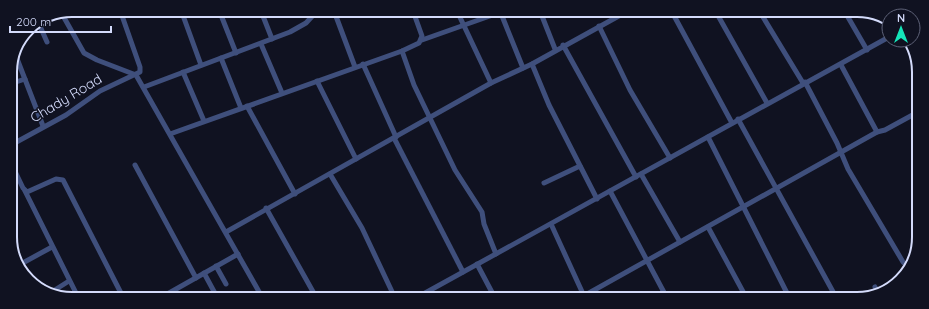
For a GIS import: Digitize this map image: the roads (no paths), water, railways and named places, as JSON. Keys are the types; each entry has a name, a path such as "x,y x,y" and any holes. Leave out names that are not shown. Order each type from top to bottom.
{"street":[{"path":"64,17 84,53 97,60 136,75 259,292"},
{"path":"122,17 140,67 140,72 136,75"},
{"path":"184,17 201,65"},
{"path":"222,17 236,52"},
{"path":"263,17 272,39"},
{"path":"144,87 261,44 300,27 312,17"},
{"path":"336,17 356,67"},
{"path":"415,17 422,40"},
{"path":"459,17 491,83"},
{"path":"170,134 402,51 422,40 489,17"},
{"path":"504,17 523,68"},
{"path":"542,17 555,49"},
{"path":"226,232 266,208 295,194 430,119 491,83 532,64 555,49 616,17"},
{"path":"675,17 732,123"},
{"path":"719,17 767,103"},
{"path":"763,17 804,83 837,142 848,169 905,264"},
{"path":"848,17 867,50"},
{"path":"599,26 630,90 670,158"},
{"path":"40,27 47,42"},
{"path":"427,292 597,199 767,103 841,65 881,42"},
{"path":"261,44 282,93"},
{"path":"563,45 636,177"},
{"path":"402,51 414,85 455,170 482,212 484,224 496,254"},
{"path":"221,58 241,108"},
{"path":"18,62 44,126"},
{"path":"363,64 395,138 463,272"},
{"path":"532,64 549,105 597,199"},
{"path":"841,65 877,132"},
{"path":"183,72 204,121"},
{"name":"Chady Road","path":"17,142 66,115 105,88 136,75"},
{"path":"17,81 25,78"},
{"path":"317,81 356,159"},
{"path":"247,106 295,194"},
{"path":"591,292 877,132 885,130 912,115"},
{"path":"738,119 833,292"},
{"path":"708,136 786,292"},
{"path":"135,166 196,278"},
{"path":"544,183 580,166"},
{"path":"330,174 362,228 392,292"},
{"path":"641,174 680,242"},
{"path":"17,175 75,292"},
{"path":"25,191 29,192 56,179 63,180 120,292"},
{"path":"610,191 664,292"},
{"path":"266,208 313,292"},
{"path":"550,224 580,292"},
{"path":"708,227 743,292"},
{"path":"24,262 52,247"},
{"path":"171,292 238,254"},
{"path":"477,264 492,292"},
{"path":"216,266 226,284"},
{"path":"204,273 214,292"},
{"path":"56,289 69,281"}]}
